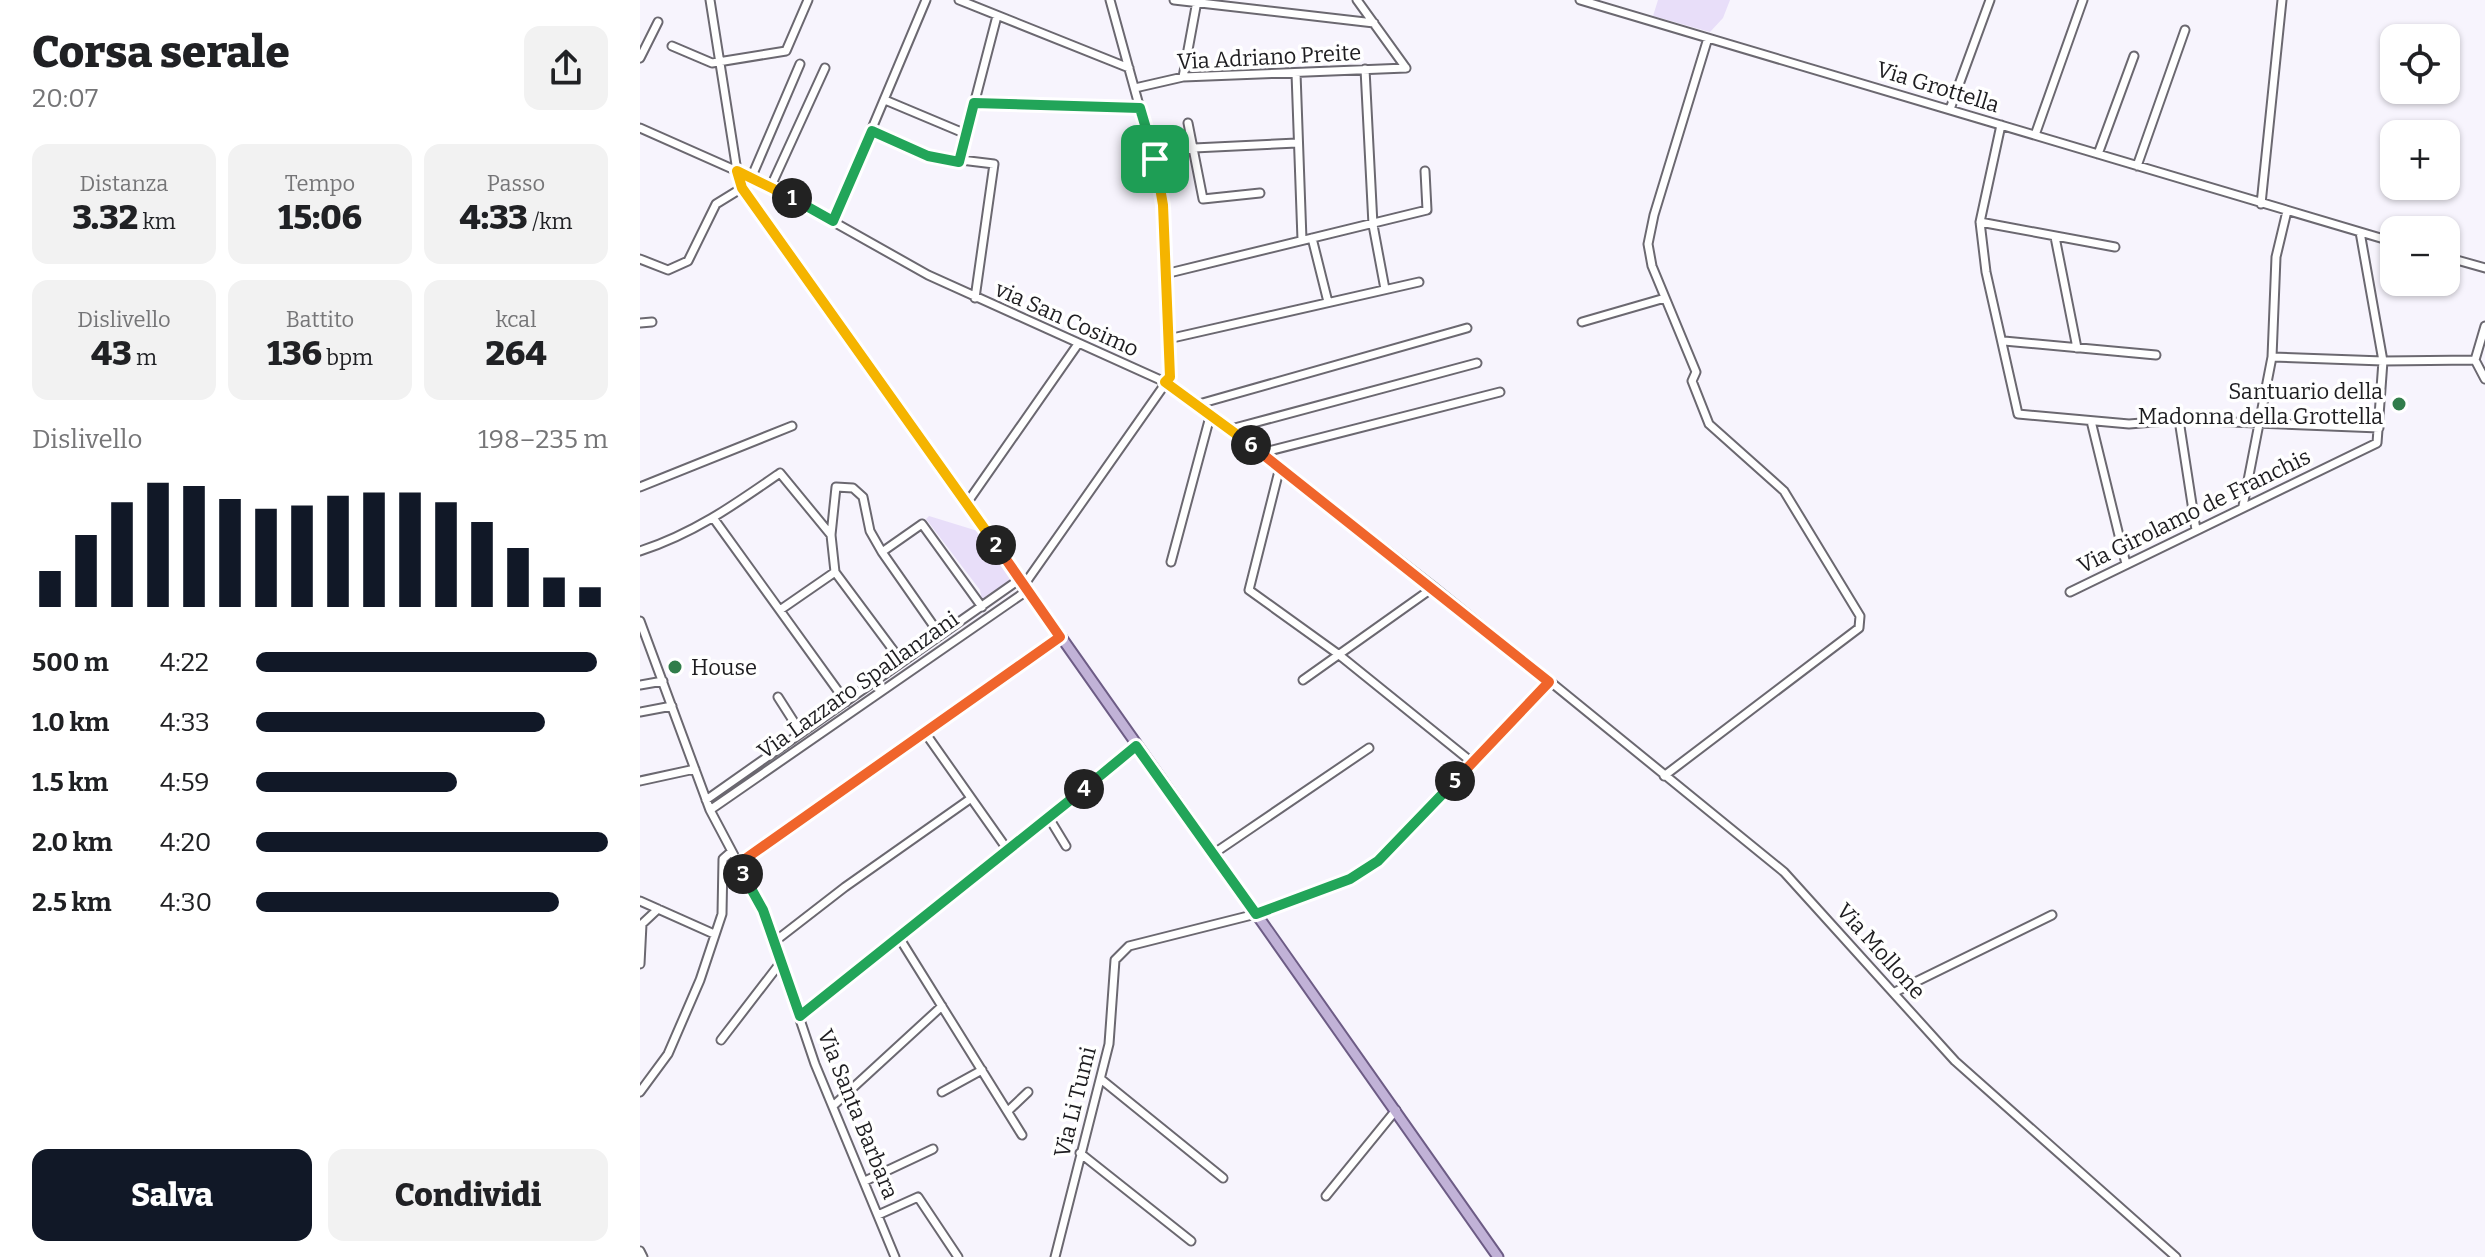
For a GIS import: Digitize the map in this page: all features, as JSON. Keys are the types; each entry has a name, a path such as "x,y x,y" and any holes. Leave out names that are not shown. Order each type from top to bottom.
{"main road":[{"path":"1024,585 1498,1257"}],"street":[{"path":"710,0 742,188 1024,585 1170,377 1163,205 1155,159 1110,0"},
{"path":"672,46 712,63 786,51 808,0"},
{"path":"833,221 926,0"},
{"path":"959,0 1129,68"},
{"path":"1174,0 1374,23"},
{"path":"1357,0 1374,23"},
{"name":"Via Grottella","path":"1580,0 2380,238"},
{"path":"1617,11 1620,0"},
{"path":"1950,109 1990,0"},
{"path":"2035,135 2083,0"},
{"path":"2261,204 2282,0"},
{"path":"1183,77 1197,2"},
{"path":"959,162 997,16"},
{"path":"640,58 658,22"},
{"name":"Via Adriano Preite","path":"1135,88 1183,77 1406,68 1374,23"},
{"path":"2137,166 2185,30"},
{"path":"1664,776 1859,628 1860,616 1784,491 1709,424 1692,381 1696,372 1652,266 1648,244 1667,169 1708,38"},
{"path":"2098,154 2134,56"},
{"path":"752,176 800,64"},
{"path":"771,186 825,68"},
{"path":"1365,69 1373,225 1385,289"},
{"path":"1296,73 1302,240"},
{"path":"885,100 966,134"},
{"path":"974,103 1140,108"},
{"path":"1188,123 1203,199 1260,193"},
{"path":"2001,125 1980,222 1986,272 2018,414 2129,424 2179,420 2379,428 2383,361 2360,232"},
{"name":"via San Cosimo","path":"640,128 752,176 975,298 1165,382 1211,413 1434,587 1549,682"},
{"path":"872,131 928,156 994,164 975,298"},
{"path":"1155,159 1194,148 1297,143"},
{"path":"1165,274 1427,210 1425,171"},
{"path":"640,259 668,270 688,261 716,204 742,188"},
{"path":"2243,506 2272,357 2276,257 2287,211"},
{"path":"1980,222 2115,247"},
{"path":"2055,237 2077,348"},
{"path":"1312,238 1328,302"},
{"path":"2460,261 2485,268"},
{"path":"1168,339 1419,282"},
{"path":"1582,322 1665,298"},
{"path":"640,323 652,322"},
{"path":"2485,326 2475,360 2485,379"},
{"path":"1199,404 1467,328"},
{"path":"2004,341 2156,355"},
{"path":"967,503 1078,344"},
{"path":"2272,357 2475,360"},
{"path":"1231,429 1477,363"},
{"path":"1261,453 1500,392"},
{"path":"1171,562 1211,413"},
{"path":"2179,420 2196,530"},
{"path":"2091,421 2126,564"},
{"path":"640,487 792,426"},
{"name":"Via Girolamo de Franchis","path":"2070,592 2377,443 2379,428"},
{"path":"1280,467 1249,590 1338,654 1473,763"},
{"path":"640,551 677,539 714,519 780,473 831,535"},
{"path":"902,662 835,572 831,535 836,487 853,488 863,497 870,531 940,635"},
{"path":"714,519 846,702"},
{"path":"882,552 922,524 982,607"},
{"path":"780,610 835,572"},
{"name":"Via Lazzaro Spallanzani","path":"706,800 940,635 982,607 1024,585"},
{"name":"Via Lazzaro Spallanzani","path":"710,810 1024,585"},
{"path":"1303,680 1434,587"},
{"name":"Via Santa Barbara","path":"640,623 710,810 763,910 833,1106 895,1257"},
{"path":"738,864 1060,637"},
{"path":"640,685 663,681"},
{"path":"1256,914 1350,879 1378,861 1549,682"},
{"name":"Via Mollone","path":"1549,682 1784,872 1955,1061 2176,1257"},
{"path":"778,697 801,733"},
{"path":"640,712 672,706"},
{"path":"926,734 1007,849"},
{"path":"800,1016 900,939 1136,746"},
{"path":"1213,854 1369,748"},
{"path":"640,781 695,769"},
{"path":"774,942 845,887 970,799"},
{"path":"1049,818 1066,846"},
{"path":"640,1092 680,1032 722,914 723,859 731,852"},
{"path":"640,901 714,934"},
{"path":"640,964 642,924 658,909"},
{"name":"Via Li Tumi","path":"1055,1257 1080,1153 1102,1080 1109,1044 1115,960 1129,946 1256,914"},
{"path":"1895,992 2052,915"},
{"path":"900,939 1022,1135"},
{"path":"721,1040 781,962"},
{"path":"833,1106 942,1006"},
{"path":"942,1092 982,1070"},
{"path":"1102,1080 1223,1178"},
{"path":"1008,1111 1028,1092"},
{"path":"1326,1196 1396,1110"},
{"path":"865,1181 933,1149"},
{"path":"1080,1153 1191,1241"},
{"path":"878,1215 918,1197 958,1257"},
{"path":"640,1251 643,1257"}],"shaded area":[{"path":"1658,0 1730,0 1723,18 1710,32 1653,16"},
{"path":"929,516 981,532 1010,574 1009,582 982,601 980,590 926,519"}],"place":[{"name":"Santuario della Madonna della Grottella","path":"2399,404"},
{"name":"House","path":"675,667"}],"route":[{"path":"974,103 1140,108 1155,159 1163,205 1170,377 1165,382 1199,404 1388,551 1549,682 1378,861 1350,879 1256,914 1136,746 900,939 800,1016 763,910 738,864 1060,637 892,395 742,188 737,171 752,176 833,221 872,131 928,156 959,162 974,103"}]}
